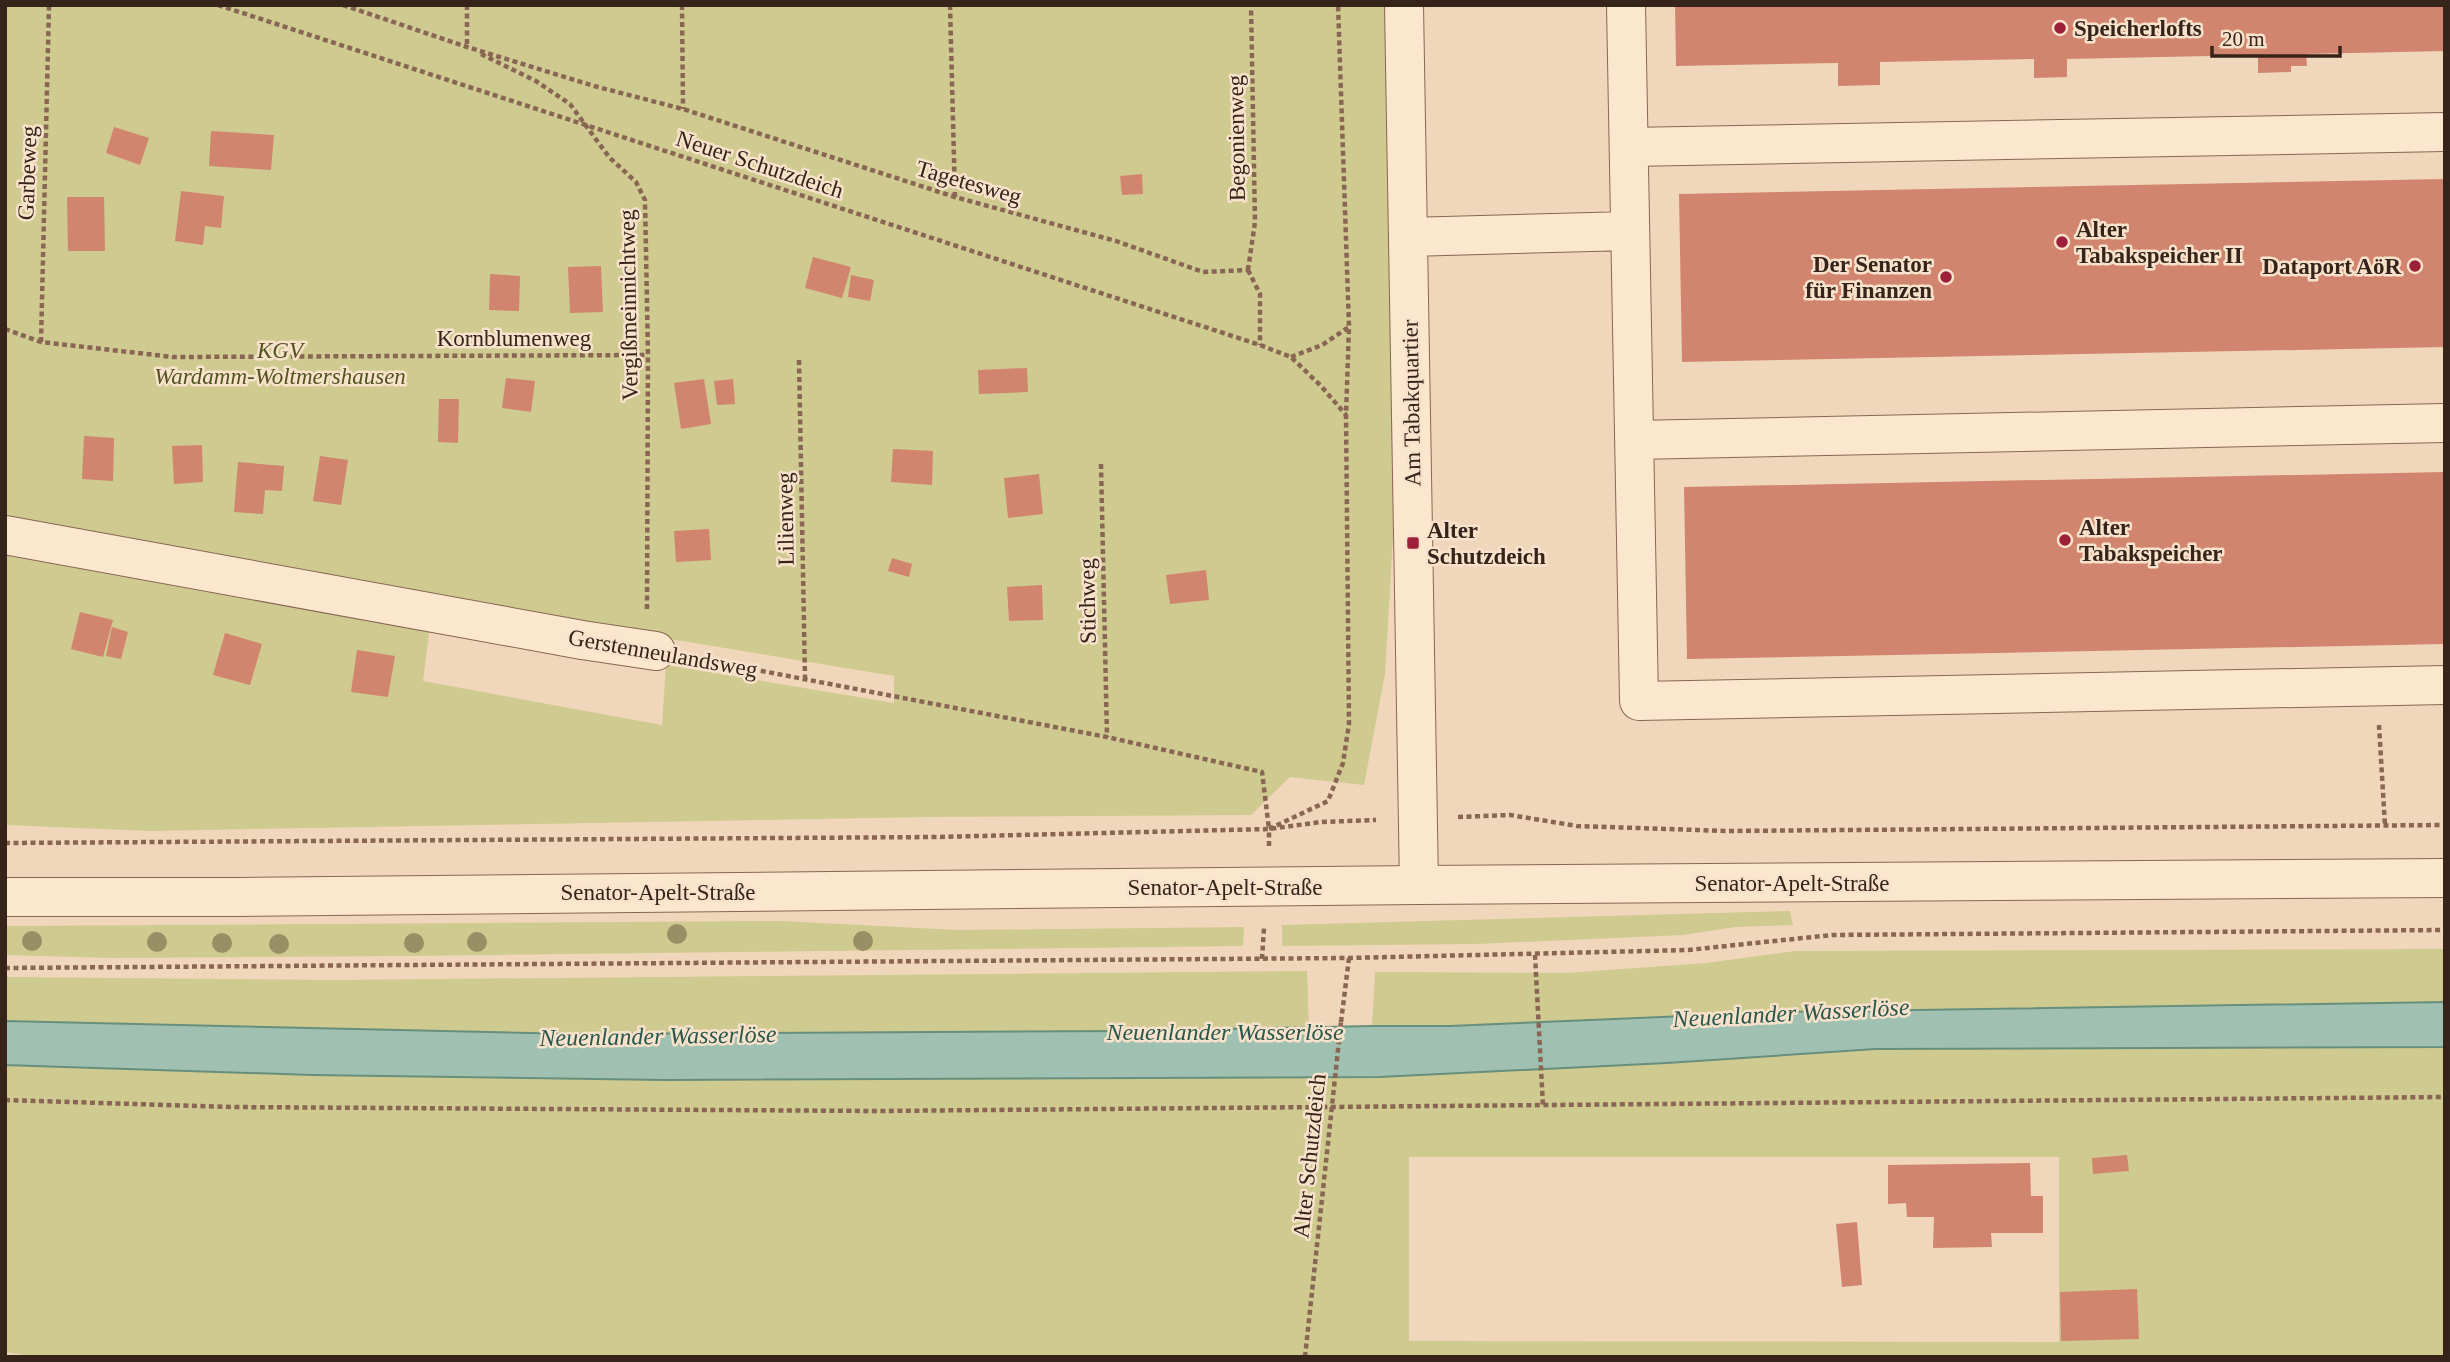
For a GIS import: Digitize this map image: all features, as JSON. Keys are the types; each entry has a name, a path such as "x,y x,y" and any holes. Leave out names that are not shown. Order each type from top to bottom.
{"street":[{"name":"Am Tabakquartier","path":"1404,5 1419,885"},
{"path":"1626,5 1639,701 2445,685"},
{"path":"1629,147 2445,132"},
{"path":"1408,237 1630,232"},
{"path":"1634,440 2445,423"},
{"name":"Gerstenneulandsweg","path":"5,536 582,640 651,650"},
{"name":"Senator-Apelt-Straße","path":"5,897 2445,878"}],"path":[{"name":"Garbeweg","path":"41,342 49,5"},
{"name":"Neuer Schutzdeich","path":"218,5 1291,357"},
{"name":"Neuer Schutzdeich","path":"343,5 594,86 683,109"},
{"path":"467,5 467,47"},
{"path":"682,5 683,109"},
{"path":"950,5 955,197"},
{"name":"Begonienweg","path":"1248,270 1255,222 1251,5"},
{"path":"1269,829 1328,801 1343,763 1349,724 1346,415 1349,327 1339,5"},
{"name":"Vergißmeinnichtweg","path":"467,47 570,104 609,157 636,182 645,200 651,650"},
{"name":"Tagetesweg","path":"683,109 955,197 1116,242 1203,272 1248,270"},
{"path":"1248,270 1260,294 1260,345"},
{"path":"1346,415 1291,357 1322,345 1349,327"},
{"name":"Kornblumenweg","path":"5,329 41,342 173,357 648,355"},
{"name":"Lilienweg","path":"799,359 805,678"},
{"name":"Stichweg","path":"1101,464 1107,737"},
{"name":"Gerstenneulandsweg","path":"651,650 1107,737 1262,772 1269,829"},
{"path":"2377,686 2385,826"},
{"path":"5,843 936,837 1269,829 1321,822 1510,815 1577,826 1727,831 2445,825"},
{"path":"1262,959 1269,829"},
{"path":"5,968 1349,958 1688,950 1832,935 2445,930"},
{"path":"1535,955 1543,1106"},
{"name":"Alter Schutzdeich","path":"1305,1357 1349,958"},
{"path":"5,1100 230,1107 850,1111 2445,1097"}],"green space":[{"name":"KGV Wardamm-Woltmershausen","path":"5,5 1385,5 1397,470 1385,674 1364,785 1290,777 1251,815 928,817 149,831 5,825","holes":["433,600 894,676 894,703 666,665 662,725 423,681"]},
{"path":"1790,911 1793,925 1735,927 1683,935 1477,944 1282,946 1282,925"},
{"path":"782,921 958,930 1244,927 1243,946 409,956 113,958 5,955 5,926"},
{"path":"2445,949 2445,1002 1780,1012 1450,1026 1372,1026 1375,972 1566,973 1706,963 1795,951"},
{"path":"1307,971 1309,1028 572,1034 5,1021 5,977 334,980"},
{"path":"2445,1047 2445,1357 35,1357 5,1352 5,1065 312,1075 665,1080 1379,1077 1667,1063 1875,1049","holes":["1409,1157 2059,1157 2059,1342 1409,1341"]}],"water":[{"name":"Neuenlander Wasserlöse","path":"2445,1002 2445,1047 1875,1049 1667,1063 1379,1077 665,1080 312,1075 5,1065 5,1021 572,1034 1126,1031 1450,1026 1780,1012"}],"building":[{"name":"Speicherlofts","path":"1675,5 2445,5 2445,51 2306,54 2307,66 2291,66 2291,72 2258,73 2258,55 2067,59 2067,77 2034,78 2034,59 1880,62 1880,85 1838,86 1838,63 1676,66"},
{"path":"114,127 149,138 140,165 106,153"},
{"path":"211,131 274,135 271,170 209,166"},
{"path":"1142,174 1143,194 1122,195 1120,176"},
{"name":"Alter Tabakspeicher II","path":"2445,179 2445,347 1682,362 1679,194"},
{"path":"181,191 224,196 221,228 205,226 203,245 175,241"},
{"path":"67,197 104,197 105,251 68,251"},
{"path":"813,257 851,267 842,298 805,288"},
{"path":"601,266 603,312 570,313 568,267"},
{"path":"490,274 520,276 519,311 489,310"},
{"path":"851,275 874,280 870,301 848,297"},
{"path":"1027,368 1028,392 979,394 978,370"},
{"path":"506,378 535,381 531,412 502,408"},
{"path":"704,379 711,424 681,429 674,383"},
{"path":"733,379 735,404 717,405 714,381"},
{"path":"439,399 459,399 458,443 438,442"},
{"path":"84,436 114,438 113,481 82,479"},
{"path":"202,445 203,482 174,484 172,446"},
{"path":"893,449 933,451 932,485 891,482"},
{"path":"320,456 348,460 341,505 313,501"},
{"path":"238,462 284,466 282,491 265,490 263,514 234,512"},
{"name":"Alter Tabakspeicher","path":"2445,472 2445,644 1687,659 1684,487"},
{"path":"1039,474 1043,514 1008,518 1004,478"},
{"path":"709,529 711,560 676,562 674,531"},
{"path":"892,558 912,564 909,577 888,571"},
{"path":"1206,570 1209,600 1170,604 1166,575"},
{"path":"1042,585 1043,620 1009,621 1007,587"},
{"path":"80,612 113,620 103,657 71,649"},
{"path":"112,627 128,632 121,659 106,656"},
{"path":"225,633 262,644 250,685 213,675"},
{"path":"357,650 395,656 388,697 351,692"},
{"path":"2127,1155 2129,1171 2093,1174 2092,1158"},
{"path":"2030,1163 2031,1196 2043,1196 2043,1233 1991,1233 1992,1247 1933,1248 1934,1217 1907,1217 1906,1203 1888,1204 1888,1165"},
{"path":"1857,1222 1862,1285 1842,1287 1836,1224"},
{"path":"2137,1289 2139,1339 2061,1341 2060,1292"}],"place":[{"name":"Speicherlofts","path":"2060,28"},
{"name":"Alter Tabakspeicher II","path":"2062,242"},
{"name":"Dataport AöR","path":"2415,266"},
{"name":"Der Senator für Finanzen","path":"1946,277"},
{"name":"Alter Tabakspeicher","path":"2065,540"},
{"name":"Alter Schutzdeich","path":"1413,543"}]}
